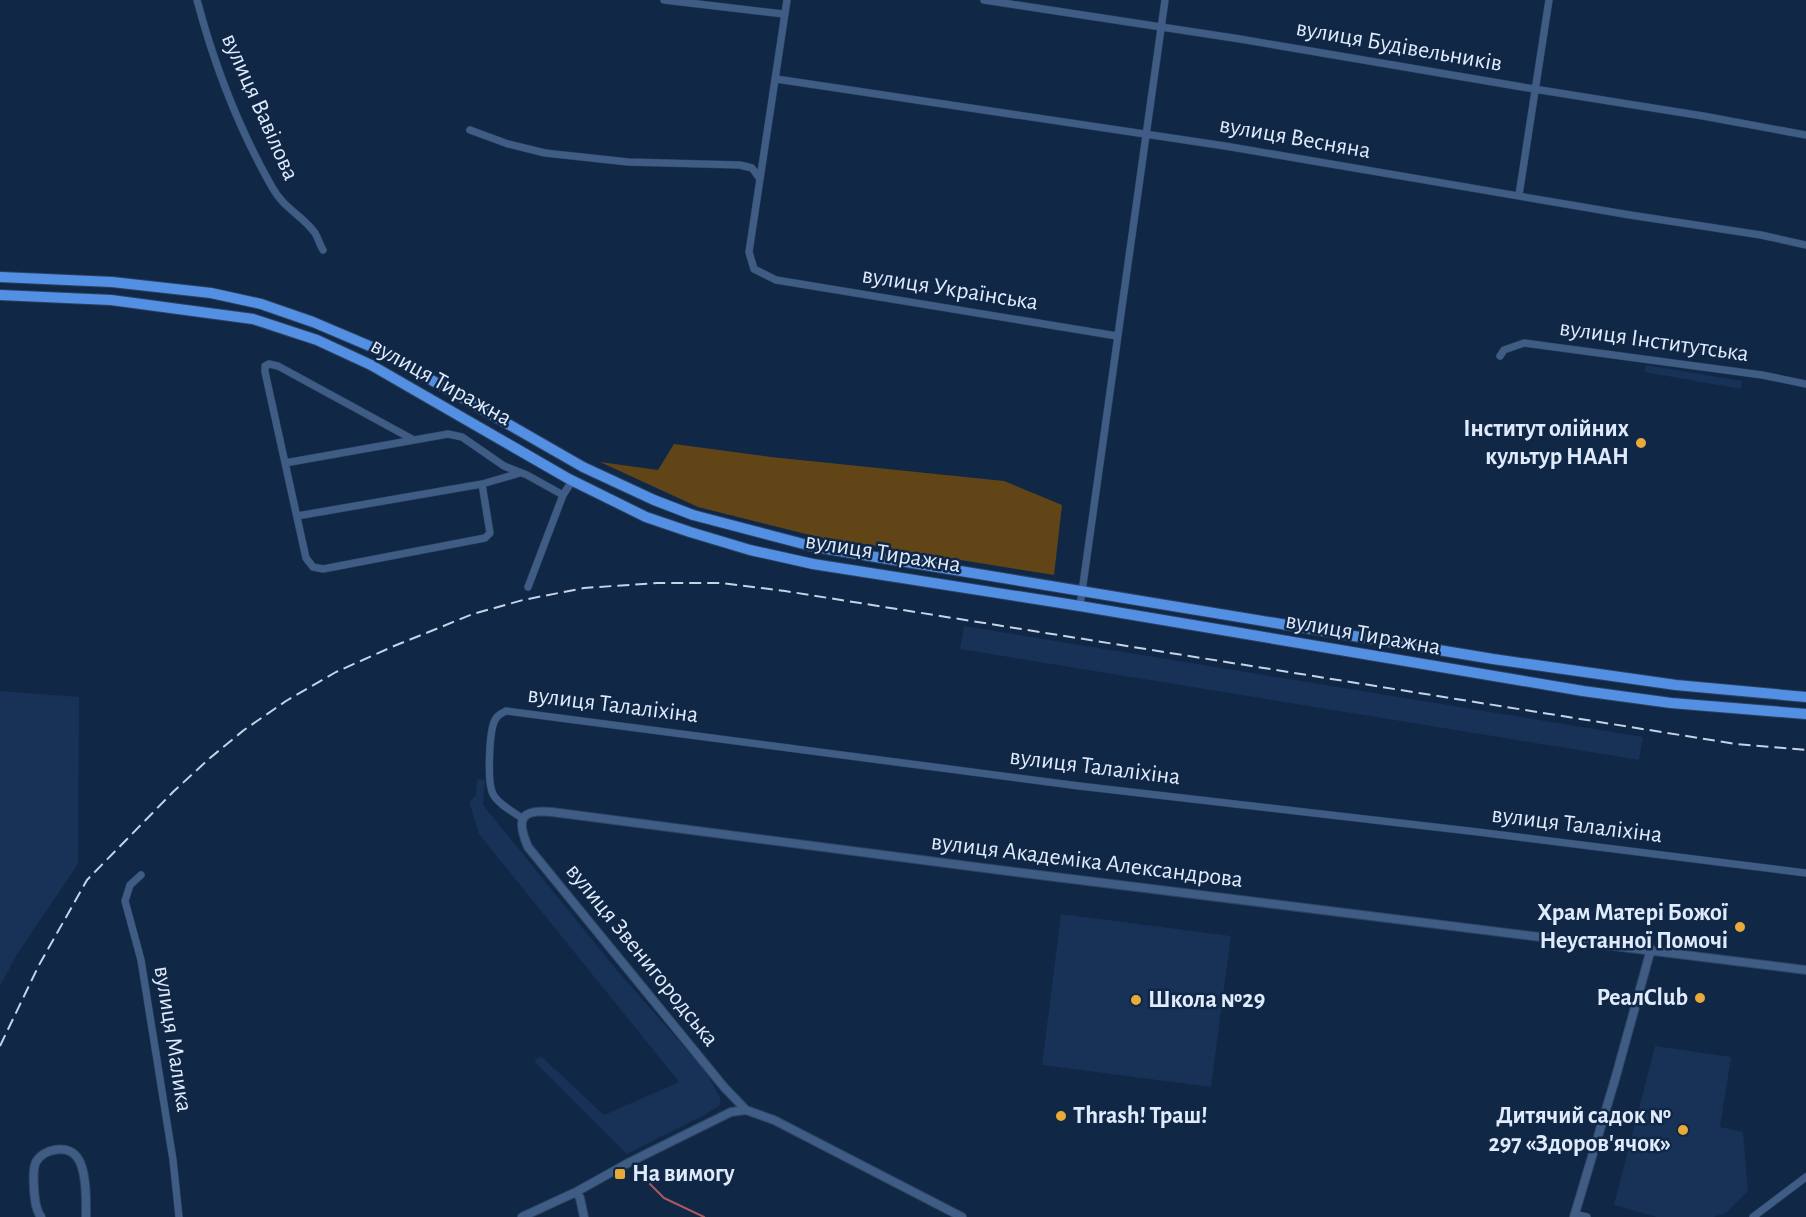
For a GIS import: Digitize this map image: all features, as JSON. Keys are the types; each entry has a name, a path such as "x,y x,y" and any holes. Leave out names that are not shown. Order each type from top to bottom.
{"main road":[{"name":"вулиця Тиражна","path":"0,277 112,282 211,293 261,304 336,331 379,350 583,467 654,500 693,515 815,547 1492,659 1676,685 1806,697"},
{"name":"вулиця Тиражна","path":"0,296 111,300 254,319 317,340 371,365 572,481 646,517 750,550 813,564 1080,606 1582,692 1671,703 1806,714"},
{"path":"572,481 583,467"}],"street":[{"name":"вулиця Вавілова","path":"197,0 206,33 235,111 271,186 282,204 316,234 322,250"},
{"path":"664,0 784,15"},
{"path":"760,179 787,0"},
{"name":"вулиця Будівельників","path":"984,0 1240,39 1806,135"},
{"path":"1080,606 1165,0"},
{"path":"1519,195 1549,0"},
{"name":"вулиця Весняна","path":"776,79 1225,146 1761,235 1806,245"},
{"path":"470,130 508,144 545,153 628,162 721,163 746,166 752,168 760,179"},
{"name":"вулиця Українська","path":"760,179 749,252 754,269 776,280 1117,336"},
{"name":"вулиця Інститутська","path":"1500,356 1504,350 1524,343 1762,375 1806,384"},
{"path":"412,439 278,366 269,364 265,366 264,372 306,558 313,567 323,569 485,538 490,533 482,484"},
{"path":"285,463 448,434 462,437 504,466 563,495"},
{"path":"297,516 482,484 520,472"},
{"path":"528,587 563,495 572,481"},
{"name":"вулиця Талаліхіна","path":"522,818 496,799 490,783 489,765 494,720 506,711 1079,786 1479,832 1806,873"},
{"name":"вулиця Академіка Александрова","path":"522,818 534,811 552,812 1027,874 1806,970"},
{"name":"вулиця Звенигородська","path":"522,818 520,825 528,847 724,1087 746,1110 774,1120 962,1217"},
{"name":"вулиця Малика","path":"141,875 130,885 125,901 141,960 173,1160 178,1217"},
{"path":"1587,1217 1574,1215 1616,1076 1650,950"},
{"path":"522,1217 576,1192 628,1163 731,1112 746,1110"},
{"path":"40,1217 35,1201 35,1164 40,1156 58,1149 69,1151 77,1157 82,1167 86,1193 86,1217"},
{"path":"1753,1217 1806,1178"},
{"path":"576,1192 584,1217"}],"shaded area":[{"path":"1646,365 1742,381 1741,389 1644,372"},
{"path":"674,444 771,457 1004,481 1062,505 1054,575 818,537 698,507 600,462 658,470"},
{"path":"964,626 1643,737 1639,760 960,649"},
{"path":"0,691 79,697 78,864 16,956 0,986"},
{"path":"477,779 485,780 483,805 615,968 706,1072 720,1097 720,1105 627,1154 534,1061 541,1056 604,1115 679,1082 479,834 469,802 476,795"},
{"name":"Школа №29","path":"1061,914 1231,936 1211,1087 1042,1065"},
{"name":"Дитячий садок № 297 «Здоров'ячок»","path":"1655,1046 1731,1057 1720,1127 1743,1132 1748,1191 1727,1212 1714,1217 1657,1217 1614,1205"}],"waterway":[{"path":"650,1184 664,1198 704,1217"}],"railway":[{"path":"0,1046 39,965 87,880 174,791 244,730 286,701 336,672 394,646 473,614 523,600 584,588 657,583 722,583 785,591 1736,744 1806,750"}],"place":[{"name":"Інститут олійних культур НААН","path":"1641,443"},
{"name":"Храм Матері Божої Неустанної Помочі","path":"1740,927"},
{"name":"РеалClub","path":"1700,998"},
{"name":"Школа №29","path":"1136,1000"},
{"name":"Thrash! Траш!","path":"1061,1116"},
{"name":"Дитячий садок № 297 «Здоров'ячок»","path":"1683,1130"},
{"name":"На вимогу","path":"620,1174"}]}
